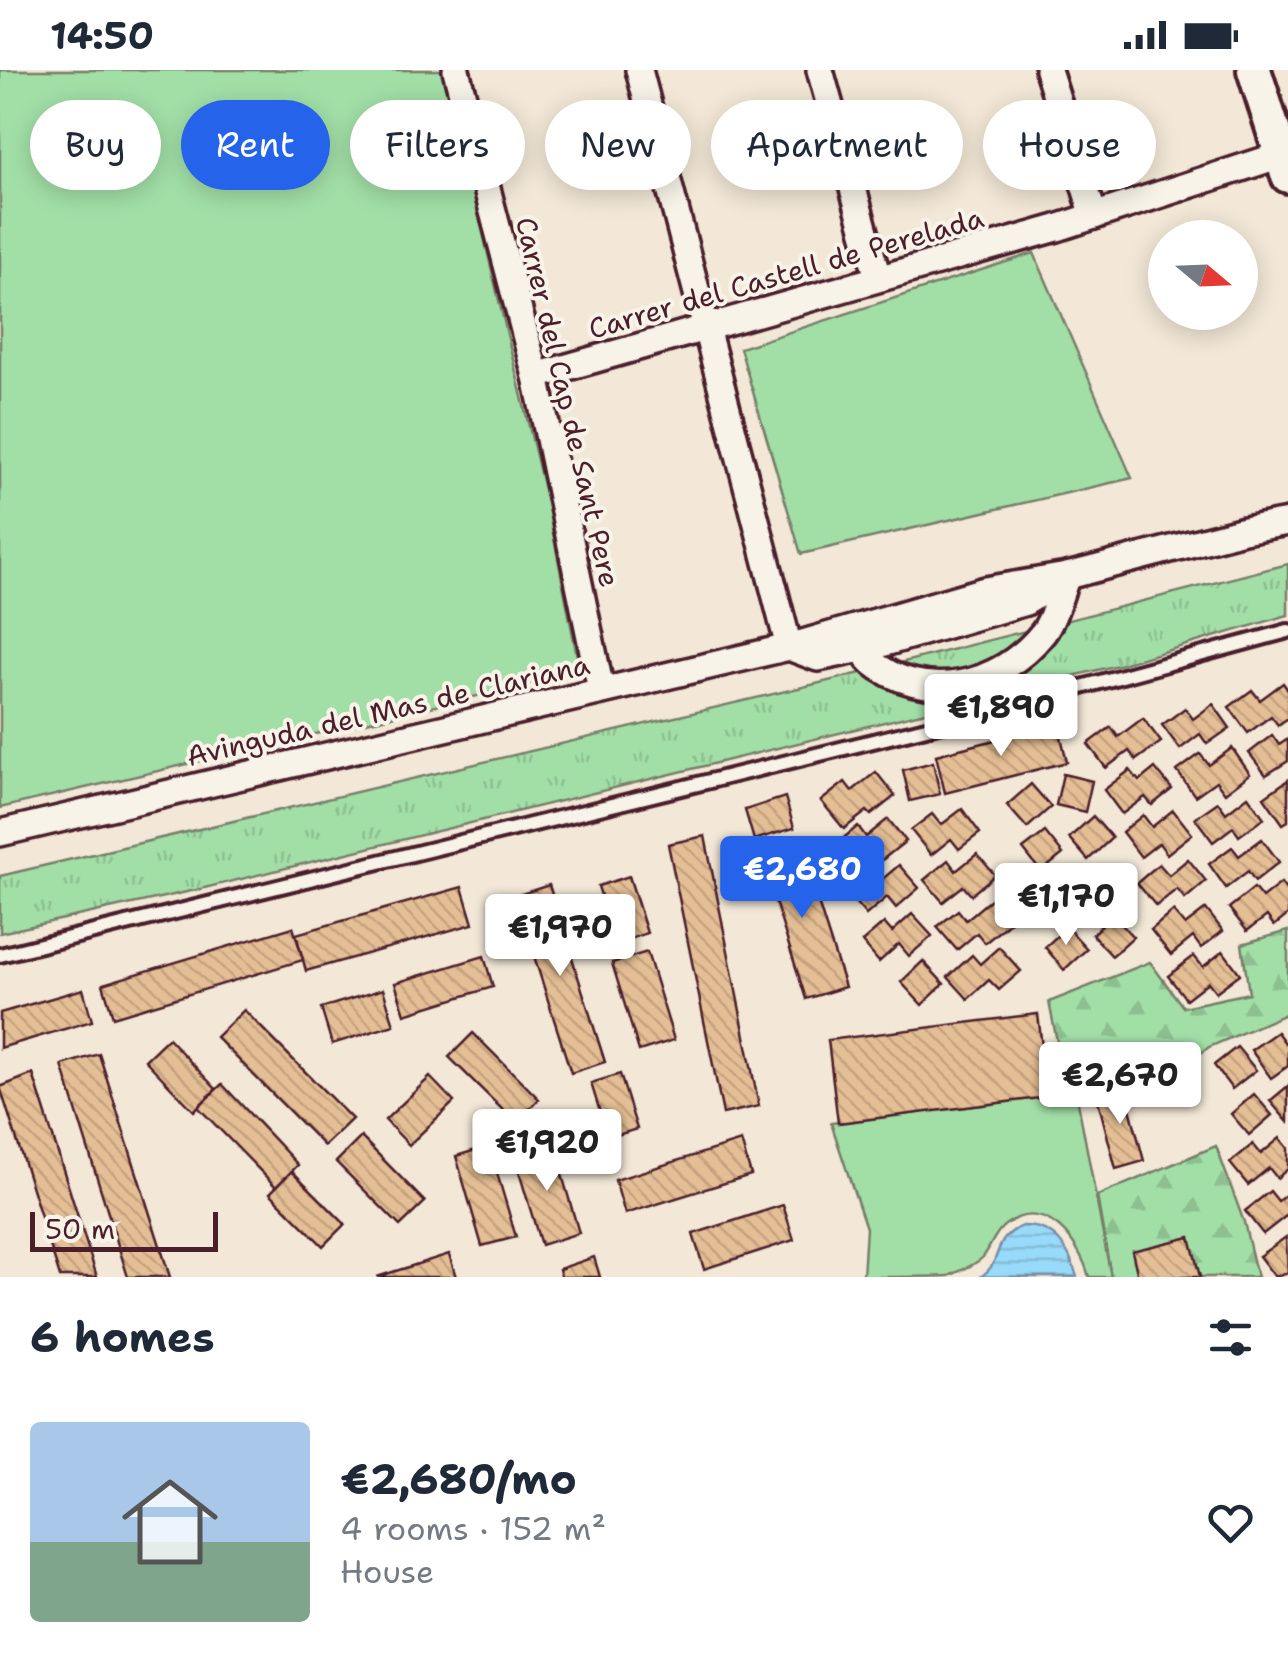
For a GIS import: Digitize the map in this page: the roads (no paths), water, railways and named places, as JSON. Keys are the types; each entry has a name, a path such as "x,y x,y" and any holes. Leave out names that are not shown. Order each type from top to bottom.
{"street":[{"name":"Carrer del Cap de Sant Pere","path":"456,70 536,376 602,690"},
{"path":"639,70 789,647"},
{"path":"820,70 878,278"},
{"path":"1048,70 1094,216"},
{"path":"1254,70 1285,166"},
{"name":"Carrer del Castell de Perelada","path":"536,376 1094,216 1285,166"},
{"name":"Avinguda del Mas de Clariana","path":"1244,530 1288,507"},
{"name":"Avinguda del Mas de Clariana","path":"0,833 789,647 985,590 1068,576 1288,522"},
{"path":"871,647 869,660 887,675 926,687 964,684 992,674 1044,632 1068,576"},
{"name":"Avinguda del Mas de Clariana","path":"789,647 818,658 871,647 1026,602 1068,576"},
{"name":"Avinguda del Mas de Clariana","path":"871,647 872,634 953,616 985,590"}],"lane":[{"path":"0,955 972,717 1288,631"}],"water":[{"path":"1022,1226 1043,1229 1059,1240 1077,1277 980,1277 988,1271 1005,1238"}]}
